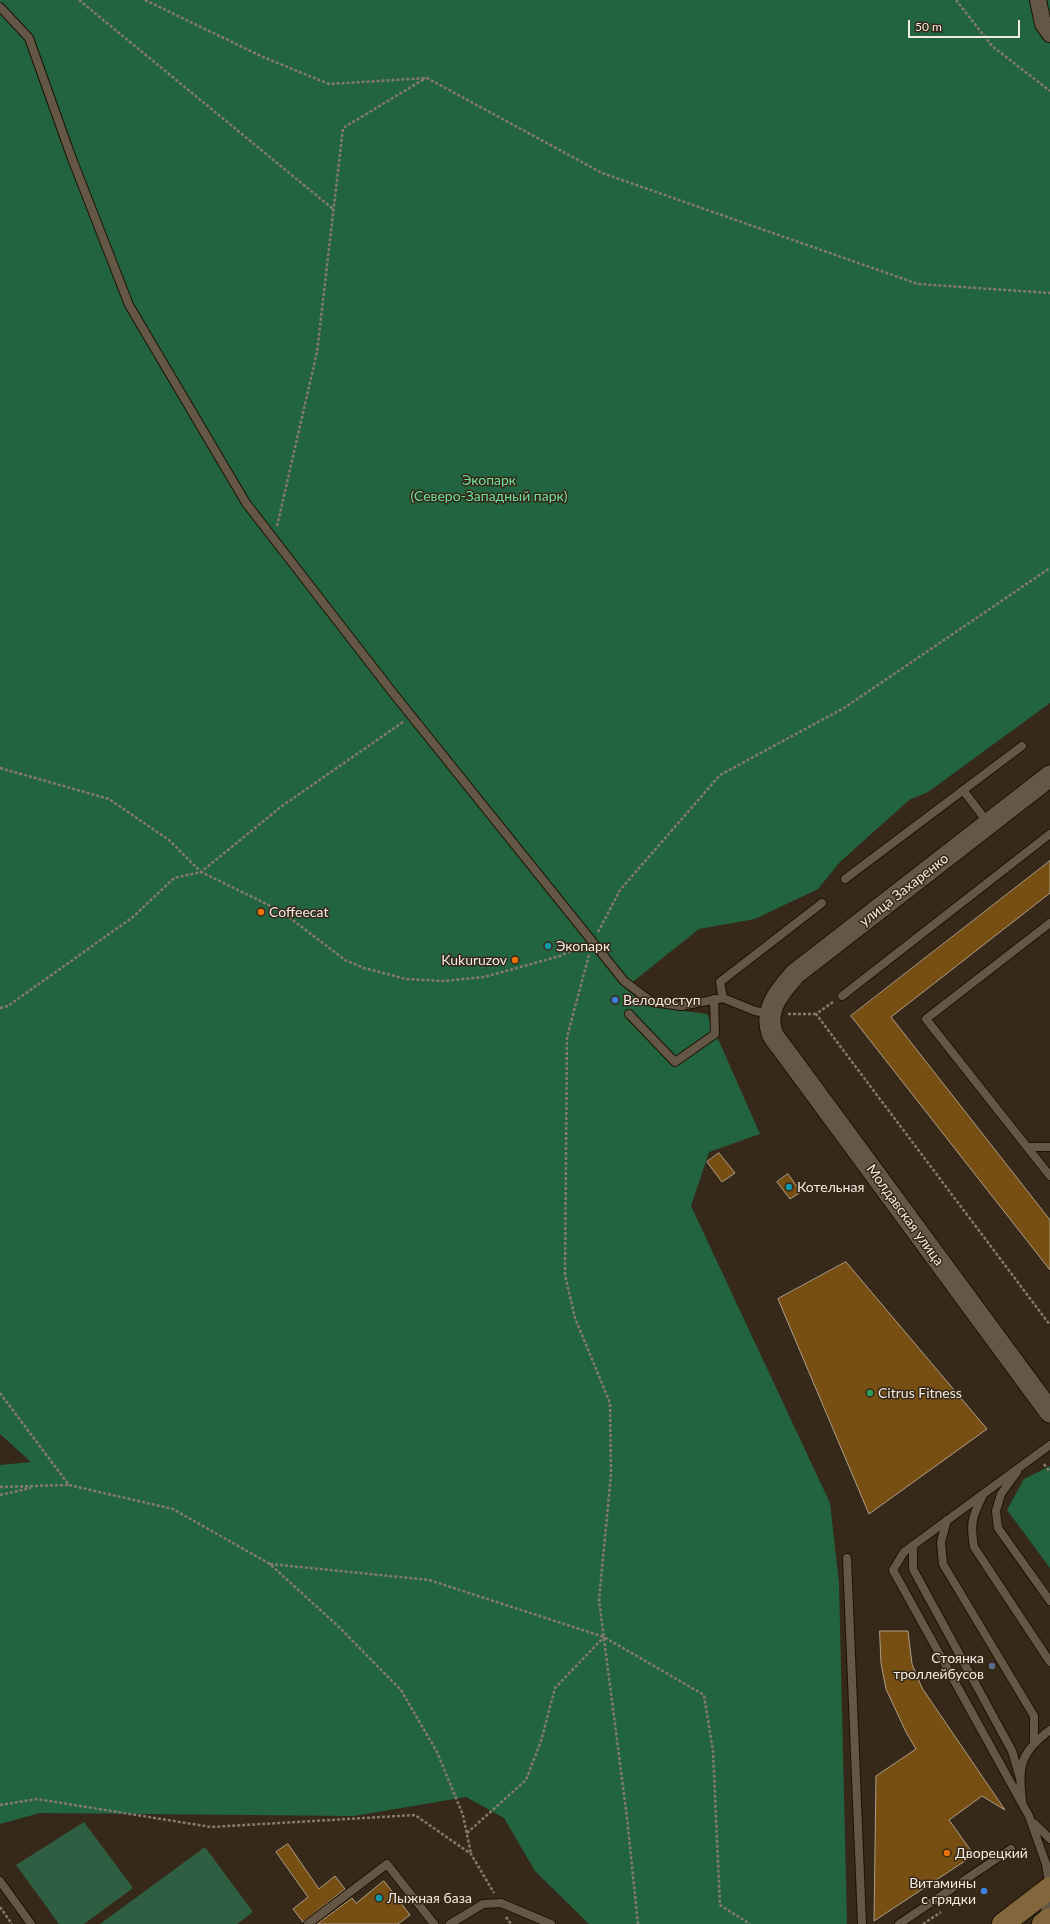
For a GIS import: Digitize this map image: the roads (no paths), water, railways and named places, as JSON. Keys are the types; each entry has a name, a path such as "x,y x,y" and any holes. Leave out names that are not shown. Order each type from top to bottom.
{"main road":[{"path":"1003,1924 1050,1888"},
{"path":"1043,1924 1050,1919"}],"street":[{"path":"1038,0 1043,24 1050,34"},
{"name":"улица Захаренко","path":"770,1014 778,993 795,974 1050,776"},
{"name":"Молдавская улица","path":"770,1014 772,1033 782,1049 1050,1412"}],"lane":[{"path":"0,7 29,38 71,156 129,305 246,503 274,540 411,716 593,940 624,981 652,1002 681,1006 723,998 755,1011 770,1014"},
{"path":"845,879 1022,746"},
{"path":"963,790 989,823"},
{"path":"842,996 1050,834"},
{"path":"723,998 720,982 822,903"},
{"path":"1050,923 926,1019 1050,1176"},
{"path":"629,1014 675,1062 715,1034 714,999"},
{"path":"1027,1147 1050,1147"},
{"path":"1050,1445 904,1552 893,1570 1029,1816 1039,1830 1050,1839"},
{"path":"1021,1466 1001,1494 996,1511 998,1528 1050,1601"},
{"path":"984,1493 974,1514 971,1528 974,1547 1050,1662"},
{"path":"947,1520 941,1542 943,1564 1034,1716 1034,1742"},
{"path":"913,1545 913,1569 1012,1751 1020,1778 1022,1800 1046,1864 1050,1888 1045,1912 1037,1924"},
{"path":"847,1558 862,1924"},
{"path":"1020,1778 1023,1760 1034,1742 1050,1730"},
{"path":"899,1924 1011,1849"},
{"path":"308,1924 387,1864 434,1924"},
{"path":"0,1881 31,1924"},
{"path":"450,1924 483,1904 501,1903 551,1924"}],"place":[{"name":"Coffeecat","path":"261,912"},
{"name":"Экопарк","path":"548,946"},
{"name":"Kukuruzov","path":"515,960"},
{"name":"Велодоступ","path":"615,1000"},
{"name":"Котельная","path":"789,1187"},
{"name":"Citrus Fitness","path":"870,1393"},
{"name":"Стоянка троллейбусов","path":"992,1666"},
{"name":"Дворецкий","path":"947,1853"},
{"name":"Витамины с грядки","path":"984,1891"},
{"name":"Лыжная база","path":"379,1898"}],"park label":[{"name":"Экопарк (Северо-Западный парк)","path":"489,488"}]}
